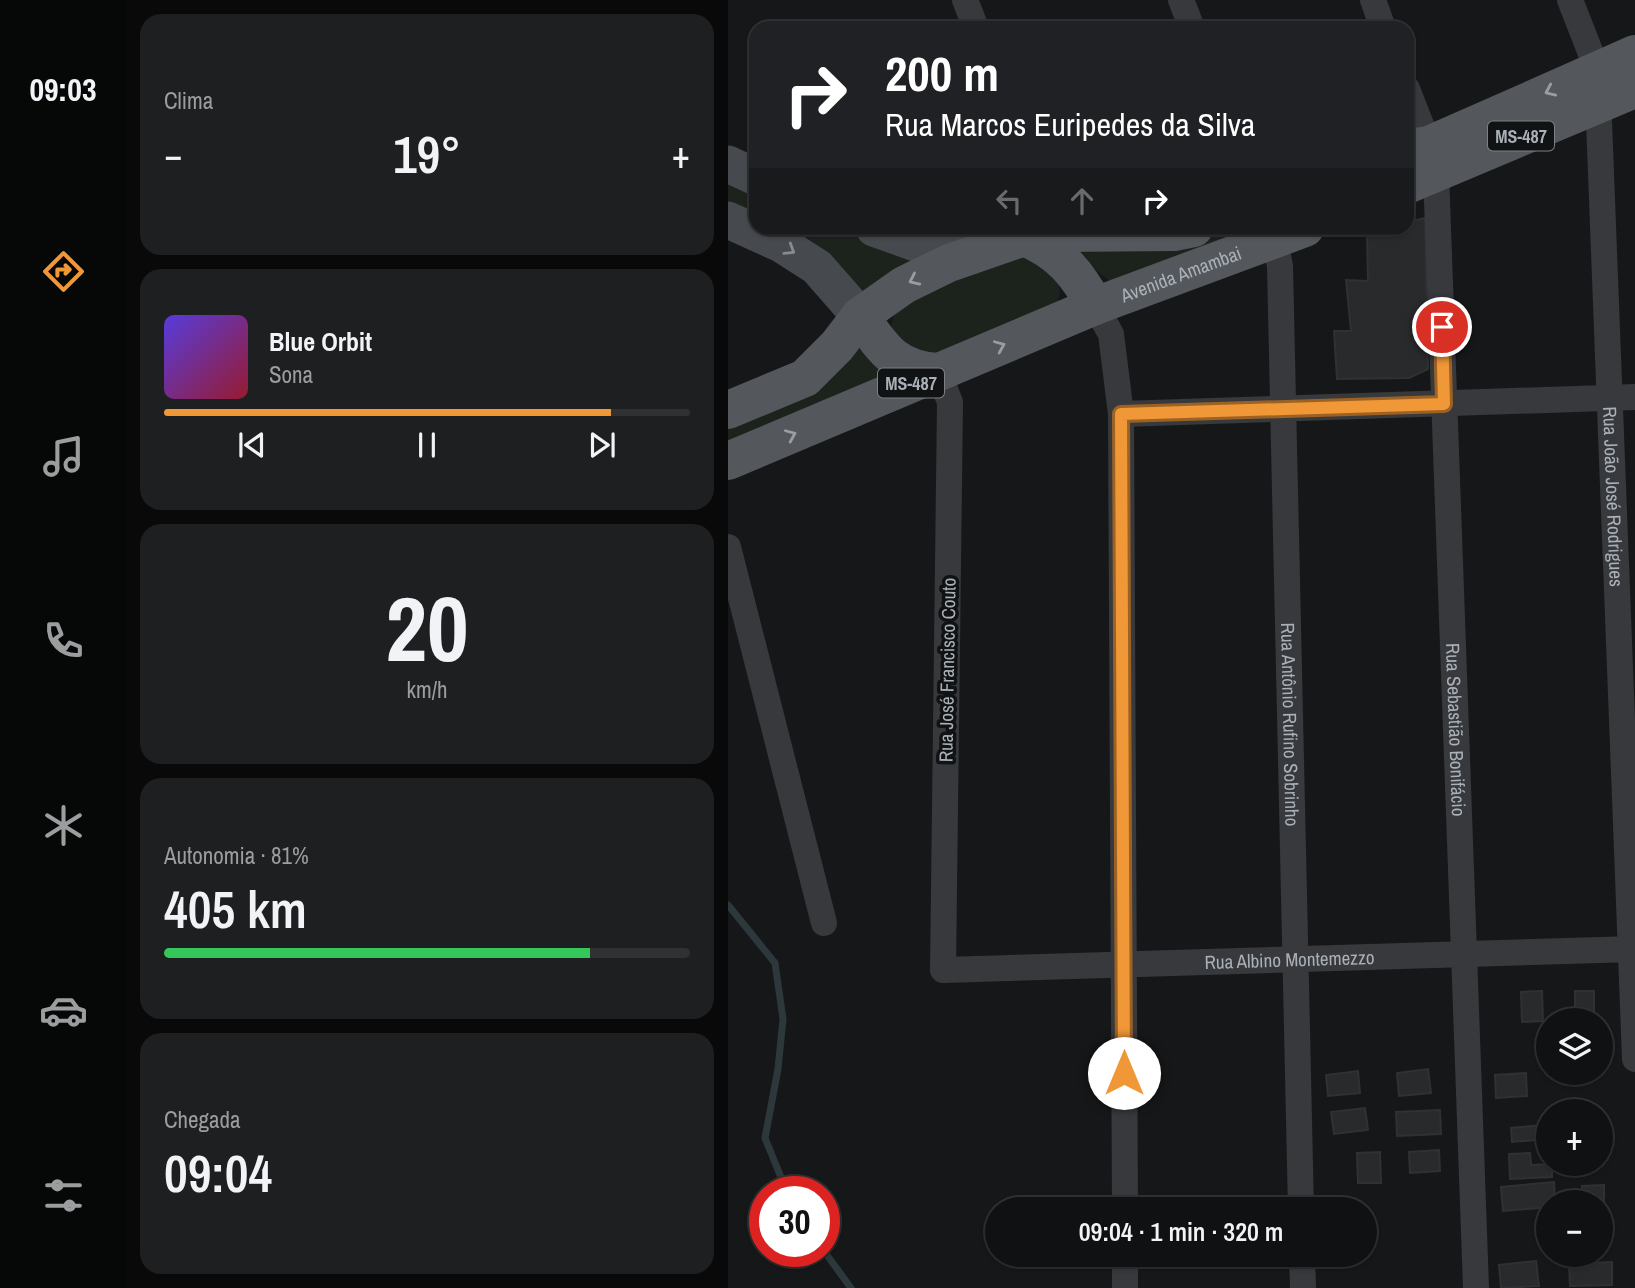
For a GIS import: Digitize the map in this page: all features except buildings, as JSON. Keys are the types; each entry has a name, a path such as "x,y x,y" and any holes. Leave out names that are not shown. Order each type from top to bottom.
{"main road":[{"path":"1420,163 1598,87 1635,54"},
{"path":"1598,87 1635,89"},
{"path":"728,164 749,174"},
{"path":"728,220 749,230"},
{"path":"761,235 817,267 895,360 907,368 938,372"},
{"path":"893,235 946,254 971,256"},
{"name":"Avenida Amambai","path":"728,410 805,377 838,346 860,316 904,285 971,256 1041,235"},
{"path":"1049,235 1058,254 1074,272 1096,306"},
{"name":"Avenida Amambai","path":"1096,306 1287,235"},
{"name":"MS-487","path":"728,461 1096,306"}],"street":[{"path":"965,0 973,21"},
{"path":"1181,0 1189,21"},
{"path":"1373,0 1380,21"},
{"name":"Rua João José Rodrigues","path":"1570,0 1598,87 1622,397 1635,1059"},
{"name":"Rua Sebastião Bonifácio","path":"1414,129 1420,163 1444,404 1476,1288"},
{"name":"Rua Antônio Rufino Sobrinho","path":"1290,235 1280,266 1301,1197"},
{"path":"1096,306 1111,334 1121,414 1125,1197"},
{"name":"Rua José Francisco Couto","path":"938,372 950,402 943,970"},
{"path":"1121,414 1622,397"},
{"path":"728,547 824,923"},
{"name":"Rua Albino Montemezzo","path":"943,970 1633,949"},
{"path":"1125,1267 1125,1288"},
{"path":"1303,1267 1303,1288"}],"shaded area":[{"path":"728,181 749,189 749,217 728,209"},
{"path":"782,235 854,235 916,260 861,298"},
{"path":"1210,235 1250,235 1118,288 1064,244 1202,238"},
{"path":"1027,249 1058,275 1060,293 1055,312 927,365 891,328 896,305"},
{"path":"861,341 897,375 728,447 728,425"}],"waterway":[{"path":"728,905 775,963 783,1019 778,1069 765,1138 780,1176"},
{"path":"836,1267 851,1288"}],"route":[{"path":"1124,1073 1121,414 1444,404 1442,327"}]}
